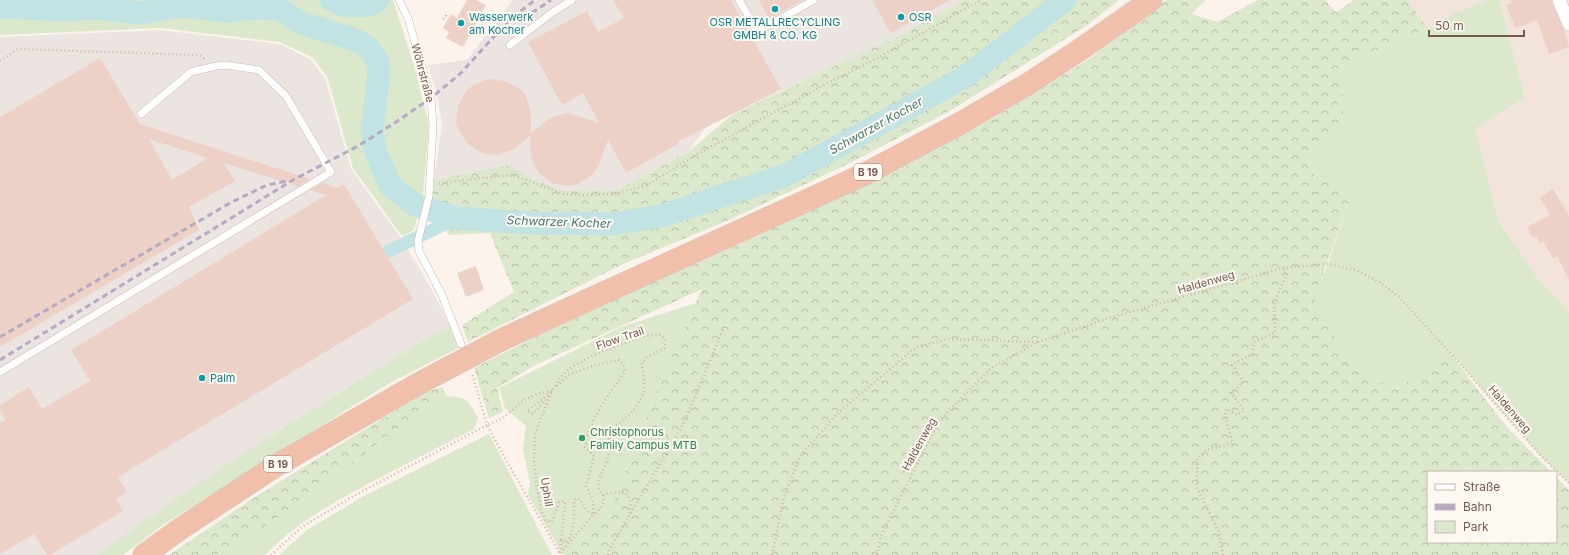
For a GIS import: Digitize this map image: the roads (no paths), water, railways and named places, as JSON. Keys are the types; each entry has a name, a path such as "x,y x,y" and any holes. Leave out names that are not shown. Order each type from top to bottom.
{"highway":[{"name":"B 19","path":"144,555 180,529 277,465 418,384 501,340 558,313 865,174 959,124 1028,84 1084,48 1151,0"}],"street":[{"path":"1559,0 1569,24"}],"lane":[{"name":"Wöhrstraße","path":"399,0 408,18 431,98 433,126 429,196 418,241 419,251 442,295 461,344"},
{"path":"510,45 553,12 572,0"},
{"path":"740,0 756,29 762,29 814,0"},
{"path":"0,372 331,172 286,96 259,70 216,66 190,72 141,114"}],"waterway":[{"path":"331,0 343,5 367,6 378,0"},
{"name":"Schwarzer Kocher","path":"0,7 61,10 97,8 140,13 182,6 225,11 254,8 280,9 299,22 356,40 367,47 378,61 379,73 372,133 375,150 390,185 415,205 457,218 528,223 612,224 661,216 786,175 965,77 1065,0"},
{"path":"389,251 457,218"}],"railway":[{"path":"0,360 293,180 358,146 393,124 431,98 461,73 508,21 535,0"},
{"path":"532,13 551,0"},
{"path":"0,337 230,203 267,185 287,181"}],"place":[{"name":"OSR METALLRECYCLING GMBH & CO. KG","path":"775,9"},
{"name":"OSR","path":"901,17"},
{"name":"Wasserwerk am Kocher","path":"461,23"},
{"name":"Palm","path":"202,378"},
{"name":"Christophorus Family Campus MTB","path":"582,438"}]}
